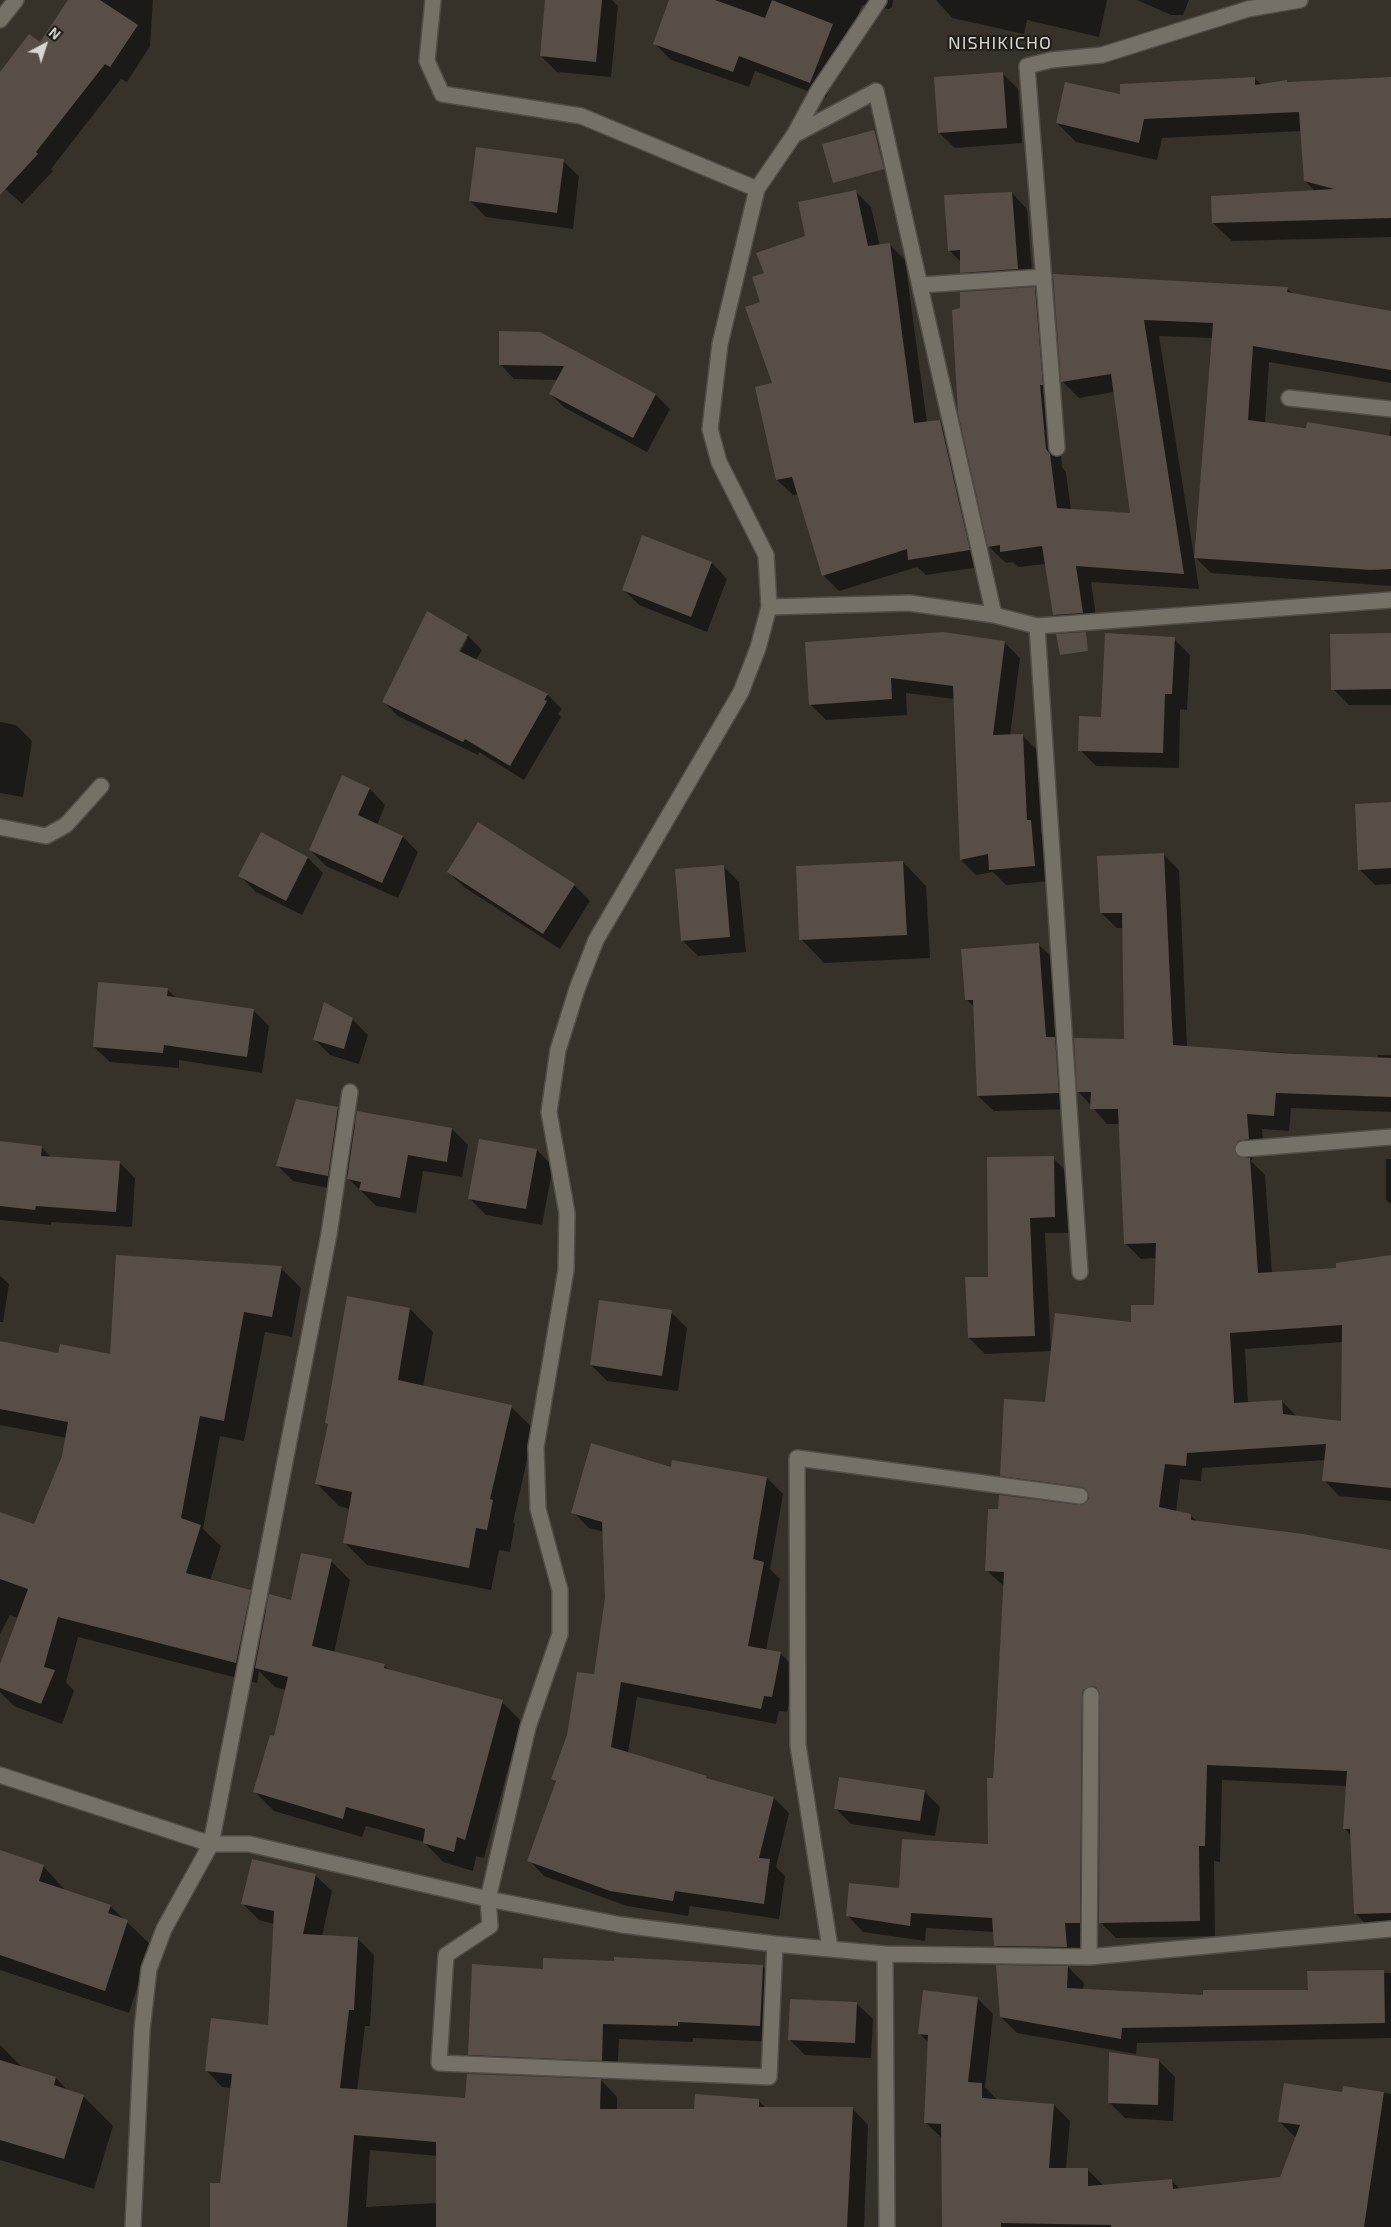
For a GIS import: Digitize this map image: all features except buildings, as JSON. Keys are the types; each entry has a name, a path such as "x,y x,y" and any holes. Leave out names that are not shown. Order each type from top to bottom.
{"street":[{"path":"0,20 16,0"},
{"path":"433,0 427,61 442,94 580,116 757,189"},
{"path":"775,1944 769,2077 439,2064 446,1956 490,1926 488,1898 528,1727 560,1634 560,1590 538,1509 536,1447 566,1270 566,1213 549,1112 558,1050 577,989 596,940 741,692 758,648 769,607 766,555 719,462 710,429 720,344 757,189 794,135 818,92 880,0"},
{"path":"1058,448 1027,66 1051,60 1102,55 1248,9 1300,0"},
{"path":"794,135 876,91 994,615"},
{"path":"920,285 1044,277"},
{"path":"1289,398 1391,409"},
{"path":"769,607 909,603 994,615 1037,626 1391,600"},
{"path":"1037,626 1080,1272"},
{"path":"0,827 46,836 66,826 102,786"},
{"path":"133,2227 142,2030 149,1969 164,1929 211,1844 329,1234 350,1092"},
{"path":"1243,1149 1391,1137"},
{"path":"830,1948 798,1745 798,1458 1080,1496"},
{"path":"1089,1957 1091,1695"},
{"path":"0,1775 211,1844 249,1844 488,1898 622,1925 775,1944 886,1954 1089,1957 1391,1929"},
{"path":"886,1954 887,2227"}],"district":[{"name":"NISHIKICHO","path":"1000,43"}]}
